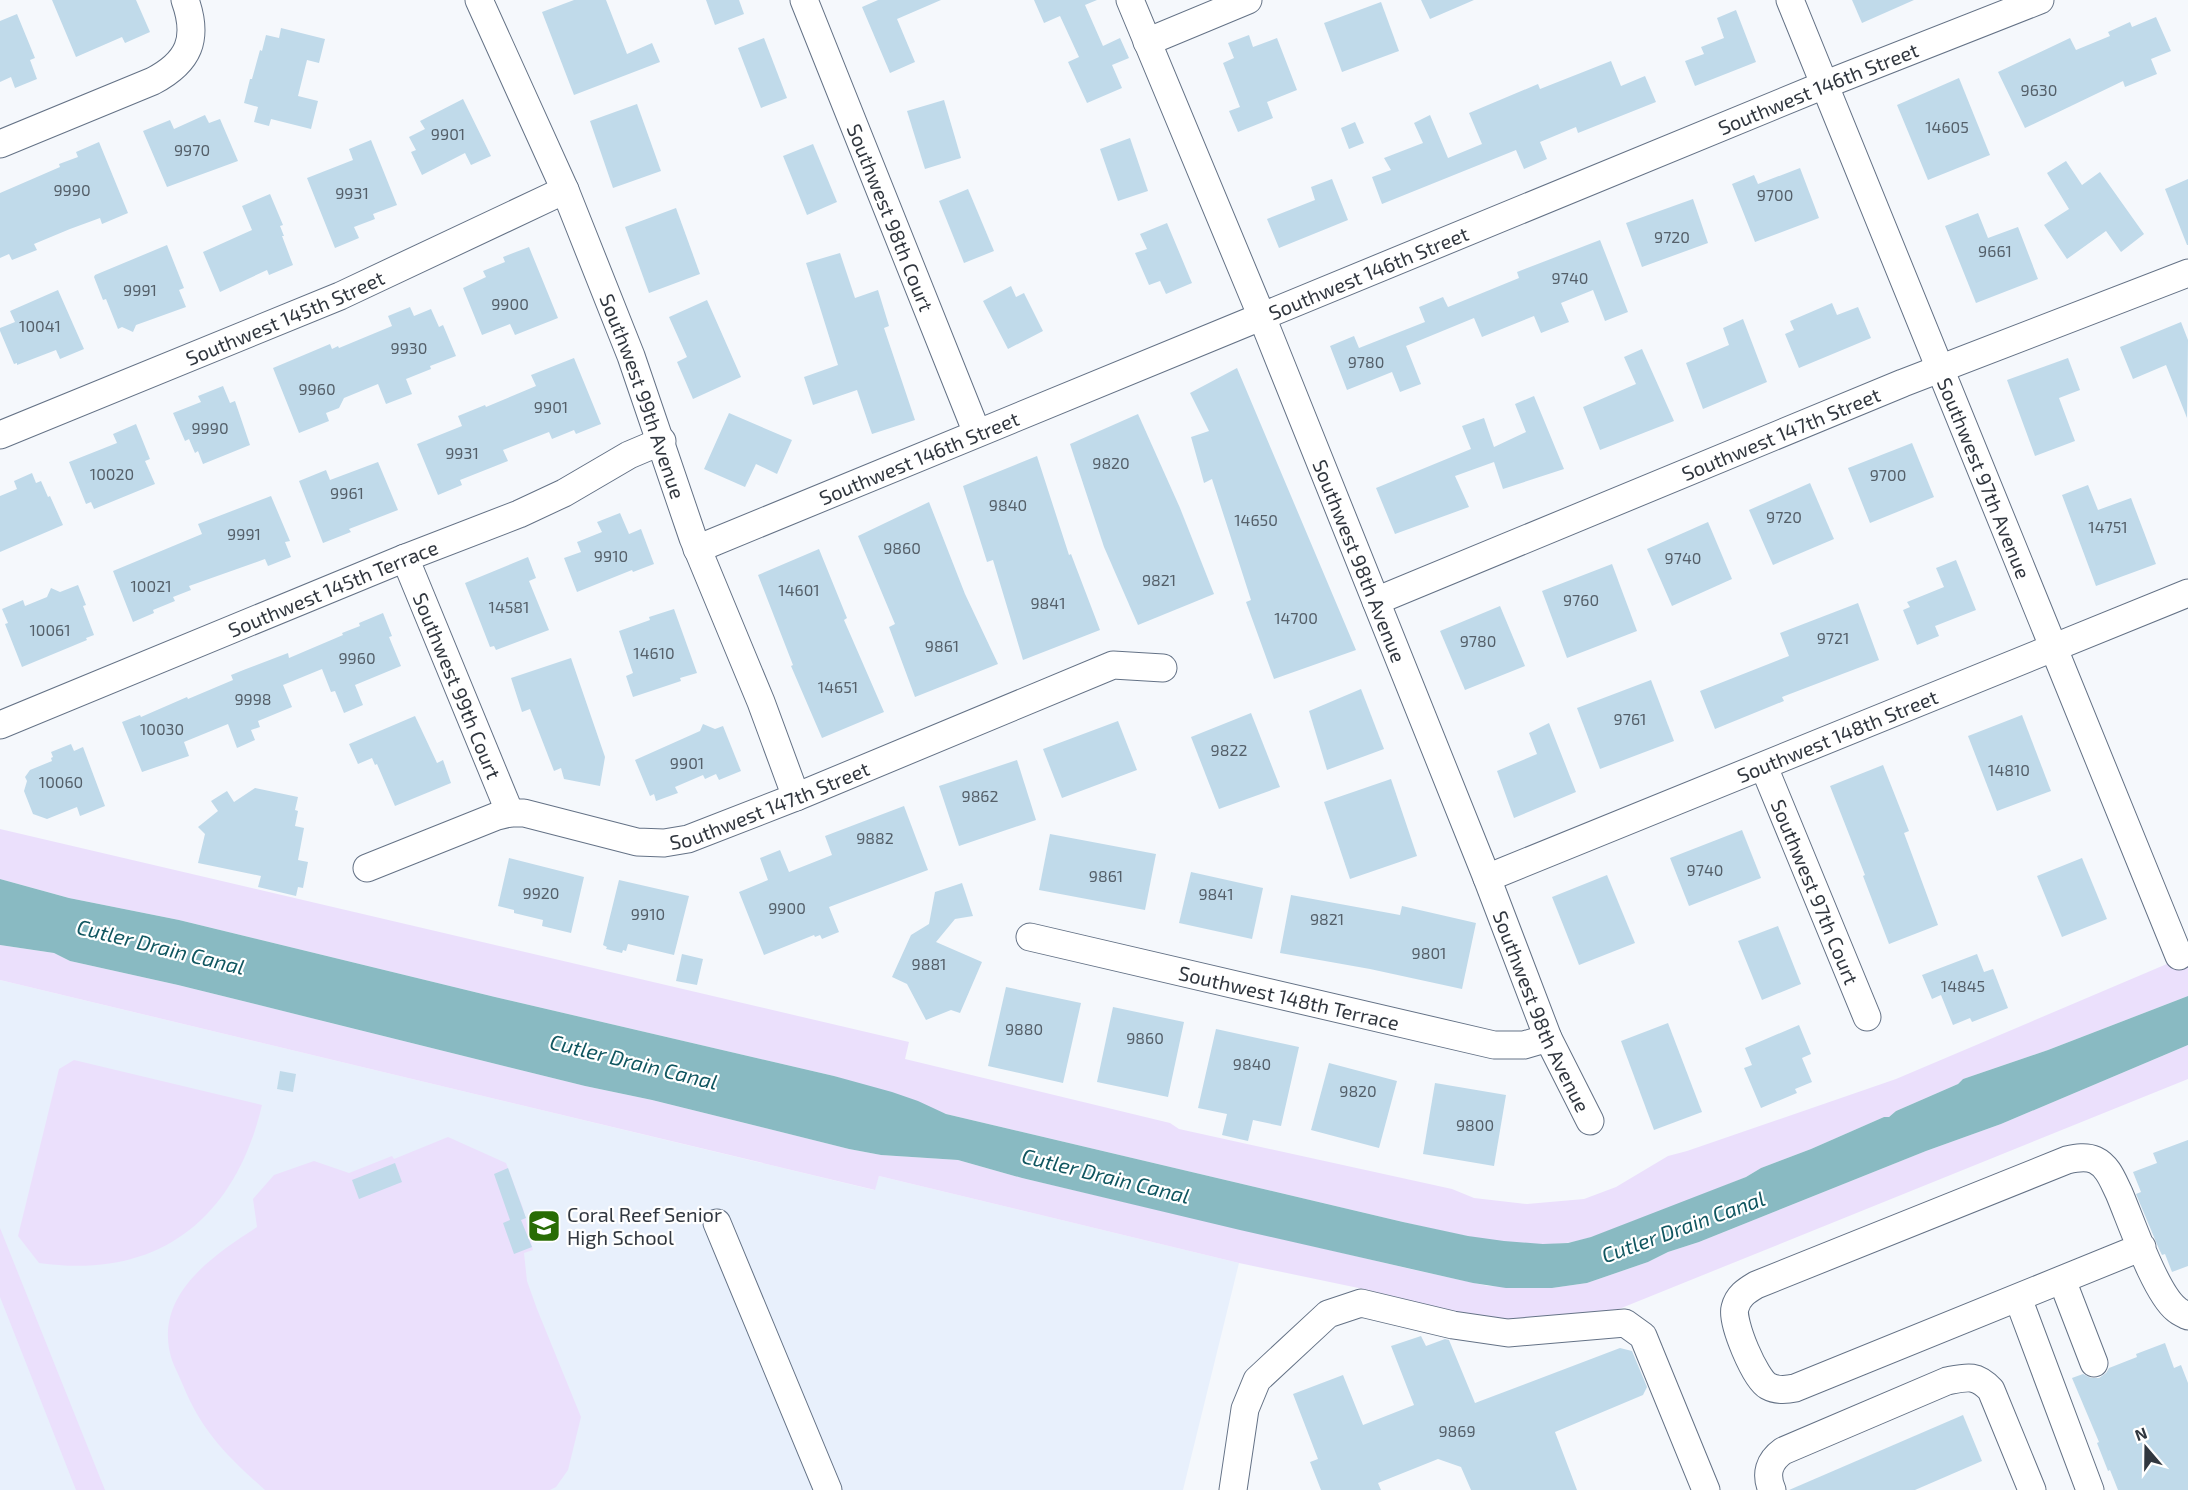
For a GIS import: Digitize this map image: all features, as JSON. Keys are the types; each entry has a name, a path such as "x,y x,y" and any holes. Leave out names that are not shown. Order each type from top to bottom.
{"street":[{"path":"0,144 153,81 171,70 184,55 191,35 192,24 185,0"},
{"name":"Southwest 99th Avenue","path":"478,0 565,190 631,356 662,441 697,549 761,702 796,797"},
{"name":"Southwest 98th Court","path":"804,0 977,433"},
{"name":"Southwest 98th Avenue","path":"1130,0 1262,317 1487,878 1548,1038 1590,1121"},
{"path":"1147,42 1248,0"},
{"name":"Southwest 97th Avenue","path":"1790,0 2179,956"},
{"name":"Southwest 146th Street","path":"697,549 1824,85 2040,0"},
{"name":"Southwest 145th Street","path":"0,435 340,296 565,190"},
{"name":"Southwest 147th Street","path":"1376,601 1941,368 2188,273"},
{"name":"Southwest 145th Terrace","path":"0,725 405,558 519,514 564,493 629,455 662,441"},
{"name":"Southwest 99th Court","path":"405,558 510,813"},
{"name":"Southwest 148th Street","path":"1487,878 2188,593"},
{"name":"Southwest 147th Street","path":"367,868 484,821 510,813 524,813 637,842 664,843 702,835 1113,665 1163,668"},
{"name":"Southwest 97th Court","path":"1764,767 1867,1017"},
{"name":"Southwest 148th Terrace","path":"1030,937 1494,1045 1524,1045 1548,1038"},
{"path":"2142,1247 1795,1388 1783,1390 1768,1387 1758,1377 1735,1320 1734,1310 1738,1298 1756,1285 2067,1160 2082,1157 2094,1159 2105,1167 2112,1179 2142,1247 2159,1287 2177,1310 2188,1316"},
{"path":"717,1223 828,1490"},
{"path":"2062,1280 2094,1363"},
{"path":"2018,1298 2090,1490"},
{"path":"1233,1490 1245,1409 1257,1380 1328,1314 1361,1303 1453,1325 1508,1333 1625,1323 1643,1336 1706,1490"},
{"path":"1772,1490 1768,1481 1768,1469 1774,1457 1783,1451 1947,1382 1969,1377 1982,1380 1991,1390 2032,1490"}],"shaded area":[{"path":"0,829 909,1042 905,1059 1170,1123 1179,1129 1452,1189 1474,1198 1527,1204 1584,1199 1616,1187 1668,1156 1896,1079 2188,955 2188,996 2048,1050 1963,1079 1958,1084 1896,1111 1889,1117 1884,1117 1761,1168 1746,1177 1675,1206 1582,1240 1566,1243 1525,1244 1443,1231 946,1114 834,1076 179,920 69,898 0,879"},
{"path":"0,945 54,953 70,961 178,985 849,1149 881,1155 958,1160 1022,1178 1488,1286 1552,1288 1587,1283 1648,1262 1668,1252 1699,1242 1926,1151 2001,1124 2188,1045 2188,1079 1619,1309 1568,1318 1491,1319 1239,1263 879,1176 875,1190 0,980"},
{"name":"Coral Reef Senior High School","path":"0,980 874,1190 879,1176 1239,1263 1183,1490 0,1490"},
{"path":"74,1060 262,1105 250,1145 232,1180 211,1210 185,1233 155,1251 120,1262 82,1266 39,1263 18,1236 59,1069"},
{"path":"448,1137 506,1163 523,1208 533,1250 524,1253 527,1281 581,1417 568,1470 556,1487 550,1490 265,1490 216,1442 198,1415 174,1364 170,1353 168,1331 172,1312 180,1294 207,1263 257,1227 253,1199 274,1175 314,1161 349,1173 392,1156 394,1159"},
{"path":"0,1228 105,1490 76,1490 0,1297"}],"water":[{"name":"Cutler Drain Canal","path":"0,879 69,898 179,920 834,1076 892,1092 946,1114 1403,1222 1468,1236 1543,1244 1568,1243 1591,1237 1746,1177 1761,1168 1884,1117 1889,1117 1896,1111 1958,1084 1963,1079 2048,1050 2188,996 2188,1045 2001,1124 1926,1151 1699,1242 1668,1252 1648,1262 1587,1283 1552,1288 1506,1288 1473,1283 1240,1230 1022,1178 958,1160 881,1155 849,1149 178,985 70,961 54,953 0,945"}],"building":[{"path":"52,0 136,0 150,32 125,43 122,37 76,57"},
{"path":"574,0 606,0 627,54 652,43 660,62 574,95 542,12"},
{"path":"706,0 739,0 744,14 715,25"},
{"path":"878,0 941,0 897,19 915,62 890,73 862,7"},
{"path":"1034,0 1097,0 1085,5 1103,46 1120,38 1129,58 1112,65 1122,88 1087,103 1068,62 1079,57 1060,16 1044,23"},
{"path":"1421,0 1474,0 1430,19"},
{"path":"1852,0 1914,0 1862,23"},
{"path":"1381,2 1399,51 1342,72 1324,23"},
{"path":"1736,10 1756,62 1695,86 1685,61 1704,54 1701,47 1724,38 1717,18"},
{"path":"17,14 35,58 30,60 37,79 15,88 11,77 0,82 0,21"},
{"path":"2156,17 2171,51 2151,59 2157,74 2125,87 2123,81 2025,128 1998,72 2070,38 2076,50 2110,36 2108,32 2130,22 2132,27"},
{"path":"281,28 325,39 319,63 307,60 298,96 318,101 311,129 271,119 269,126 254,122 258,107 244,103 266,35 279,38"},
{"path":"1249,35 1253,47 1277,38 1297,90 1267,102 1273,118 1238,132 1229,111 1240,107 1223,63 1234,58 1228,43"},
{"path":"764,38 787,98 761,108 738,48"},
{"path":"1611,61 1621,86 1645,76 1656,102 1578,133 1576,127 1540,142 1547,159 1524,169 1516,150 1382,204 1372,177 1391,170 1384,158 1423,143 1414,123 1430,115 1448,158 1482,144 1469,113 1538,84 1540,89"},
{"path":"1959,78 1990,155 1928,180 1897,105"},
{"path":"463,99 491,156 471,165 465,153 422,175 411,152 416,150 409,137 425,129 420,121"},
{"path":"944,100 961,158 925,169 907,111"},
{"path":"637,104 661,171 613,188 590,121"},
{"path":"205,115 209,123 220,119 238,161 167,187 143,131 170,120 174,129"},
{"path":"1355,122 1364,143 1349,149 1341,128"},
{"path":"1130,138 1148,191 1118,201 1100,149"},
{"path":"371,140 397,205 373,214 375,219 354,227 359,238 335,248 307,178 353,160 349,149"},
{"path":"99,142 128,213 102,224 100,218 70,229 34,244 37,250 12,260 9,254 0,258 0,193 60,167 59,164 78,157 76,152"},
{"path":"813,144 837,202 807,215 783,156"},
{"path":"2066,161 2082,185 2100,172 2144,234 2121,252 2106,231 2067,259 2044,225 2069,209 2047,173"},
{"path":"1800,168 1819,218 1755,242 1732,184 1754,175 1758,184"},
{"path":"1332,179 1348,220 1279,248 1267,219 1315,200 1311,187"},
{"path":"2188,179 2188,245 2187,245 2165,189"},
{"path":"968,189 994,251 964,263 939,201"},
{"path":"270,194 283,225 280,226 284,236 282,236 293,265 269,275 267,270 220,292 203,252 252,230 242,206"},
{"path":"1693,199 1708,243 1642,267 1626,223"},
{"path":"676,208 700,274 649,293 625,227"},
{"path":"1978,213 1988,238 2018,227 2038,279 1976,303 1945,226"},
{"path":"1167,223 1192,283 1166,294 1160,281 1149,285 1135,253 1147,249 1140,234"},
{"path":"1600,240 1628,312 1605,321 1593,290 1561,303 1569,322 1541,333 1534,316 1482,337 1474,318 1406,346 1421,384 1400,392 1392,372 1347,390 1330,346 1354,336 1359,348 1425,322 1419,307 1443,297 1448,307 1519,278 1517,272"},
{"path":"167,245 184,288 179,290 186,307 136,325 133,332 122,327 118,329 106,299 103,300 95,275"},
{"path":"529,247 558,318 515,335 510,324 482,335 463,288 486,277 483,271 505,262 503,257"},
{"path":"840,253 855,298 878,290 889,326 884,328 915,420 872,434 857,390 813,405 804,377 838,365 806,263"},
{"path":"1011,286 1016,297 1024,293 1043,331 1008,349 983,301"},
{"path":"58,290 84,349 60,359 56,350 17,365 17,363 14,364 0,331 0,328 15,322 10,311"},
{"path":"707,300 741,377 693,399 677,362 687,357 669,317"},
{"path":"1832,303 1837,315 1858,307 1871,338 1799,368 1785,334 1794,330 1790,321"},
{"path":"410,307 414,316 431,309 439,327 443,325 456,356 406,379 412,394 386,404 378,384 344,398 339,408 326,413 329,421 299,433 273,368 330,344 332,349 338,346 339,348 392,326 388,316"},
{"path":"1743,319 1767,382 1703,409 1686,363 1729,345 1723,328"},
{"path":"2181,322 2188,340 2187,418 2166,365 2133,379 2120,347"},
{"path":"1642,349 1674,421 1600,450 1583,407 1636,384 1624,357"},
{"path":"574,358 601,424 576,434 574,430 552,439 549,432 503,450 508,461 460,480 462,485 438,495 417,444 462,426 458,416 536,386 531,375"},
{"path":"2068,358 2080,390 2059,398 2075,441 2035,456 2007,380"},
{"path":"1237,368 1356,650 1274,679 1246,602 1251,600 1212,479 1204,483 1191,437 1209,431 1190,393"},
{"path":"223,386 230,403 235,401 250,445 203,464 198,451 195,453 189,439 185,441 173,413 201,402 198,396"},
{"path":"1534,396 1564,469 1503,489 1494,462 1455,476 1469,507 1395,534 1376,488 1471,449 1462,426 1484,418 1494,447 1526,432 1515,404"},
{"path":"729,413 792,440 777,474 756,464 745,487 704,469"},
{"path":"1138,414 1180,508 1214,594 1138,625 1104,547 1070,444"},
{"path":"136,424 150,459 145,461 155,484 94,509 91,502 86,504 69,462 117,443 113,434"},
{"path":"1912,443 1934,497 1870,523 1848,468"},
{"path":"1037,456 1069,555 1071,554 1100,630 1023,660 993,560 987,562 963,486"},
{"path":"378,462 398,510 349,529 351,532 323,543 299,481 326,470 330,480"},
{"path":"32,473 36,483 41,481 48,497 50,496 63,525 0,552 0,496 17,489 14,481"},
{"path":"1810,483 1834,539 1773,565 1749,510"},
{"path":"2088,485 2098,510 2131,498 2156,564 2096,586 2062,495"},
{"path":"271,496 290,541 285,542 291,557 268,566 265,559 189,586 191,590 173,597 175,601 133,622 113,571 202,534 198,524"},
{"path":"929,502 965,594 998,664 915,697 889,627 895,624 858,536"},
{"path":"620,513 629,534 641,529 654,564 633,572 632,570 577,592 564,558 581,552 577,542 602,532 597,522"},
{"path":"1708,522 1732,579 1672,606 1647,549"},
{"path":"819,549 847,618 844,620 884,712 822,738 791,666 793,665 758,575"},
{"path":"528,557 536,578 529,581 549,630 496,650 494,646 490,647 465,583"},
{"path":"1956,560 1976,610 1935,626 1939,636 1917,645 1903,610 1910,607 1907,602 1944,587 1936,568"},
{"path":"1612,564 1637,631 1567,658 1542,591"},
{"path":"78,585 94,635 22,667 5,624 8,623 2,609 23,600 25,606 47,597 51,588 60,592"},
{"path":"1858,603 1879,660 1782,697 1784,701 1715,729 1700,691 1789,656 1780,633"},
{"path":"1500,606 1525,666 1465,690 1440,631"},
{"path":"674,609 697,673 680,678 681,681 633,697 626,676 633,673 619,631 650,620 649,617"},
{"path":"383,613 392,636 389,637 401,666 355,685 363,705 344,713 335,691 331,692 322,669 283,685 292,707 258,721 260,727 251,730 255,740 237,748 228,724 184,742 189,756 142,772 122,722 140,715 141,717 233,680 231,675 246,669 288,653 289,658 343,635 342,633 360,626 359,623"},
{"path":"571,658 605,757 600,786 564,779 561,768 554,771 530,709 522,712 511,678"},
{"path":"1651,680 1674,741 1600,769 1577,708"},
{"path":"1361,689 1384,749 1327,770 1309,711"},
{"path":"1251,713 1280,787 1219,809 1191,737"},
{"path":"2022,715 2051,791 1997,811 1968,736"},
{"path":"415,716 437,763 443,760 451,783 395,806 377,764 375,765 372,758 358,764 349,744"},
{"path":"1118,721 1137,770 1062,798 1043,749"},
{"path":"1549,723 1576,792 1514,818 1497,771 1537,754 1529,733"},
{"path":"703,724 715,729 723,726 741,771 719,780 716,774 705,779 703,775 675,787 678,793 656,801 654,794 650,796 635,760 700,731"},
{"path":"71,744 74,751 83,747 105,806 80,816 77,807 47,819 33,814 24,791 27,781 25,777 30,770 52,761 51,752"},
{"path":"1017,760 1036,820 959,846 939,786"},
{"path":"1883,765 1909,831 1904,833 1938,925 1889,944 1830,786"},
{"path":"1391,779 1417,856 1350,879 1324,802"},
{"path":"255,788 298,797 295,826 304,828 298,860 308,862 303,888 298,887 296,896 258,887 261,876 198,863 205,834 198,827 218,811 211,801 227,791 234,802"},
{"path":"904,806 928,870 829,907 839,932 822,939 820,935 815,937 814,935 764,955 739,892 768,880 760,858 780,850 789,872 832,855 825,836"},
{"path":"1742,830 1761,878 1689,906 1670,858"},
{"path":"1050,834 1156,854 1145,910 1039,890"},
{"path":"509,858 584,877 571,933 542,926 543,920 514,913 514,910 498,906"},
{"path":"2082,858 2107,919 2062,937 2037,876"},
{"path":"1191,872 1263,888 1252,939 1179,923"},
{"path":"1607,875 1635,943 1579,965 1552,897"},
{"path":"619,880 689,896 674,955 628,944 626,951 623,950 622,953 606,949 607,947 603,945"},
{"path":"962,883 973,916 955,919 936,942 982,962 960,1013 951,1010 926,1020 907,984 892,977 911,935 929,924 935,892"},
{"path":"1291,895 1400,915 1402,906 1476,923 1462,989 1280,953"},
{"path":"1778,926 1801,984 1762,1000 1738,941"},
{"path":"682,954 703,959 697,985 676,981"},
{"path":"1977,954 1984,972 1993,969 2008,1008 1972,1022 1970,1018 1953,1025 1941,995 1932,999 1922,975"},
{"path":"1006,987 1081,1003 1063,1083 988,1066"},
{"path":"1113,1007 1184,1022 1168,1097 1097,1082"},
{"path":"1668,1023 1702,1112 1654,1130 1621,1041"},
{"path":"1799,1025 1811,1054 1802,1058 1812,1082 1795,1089 1797,1093 1761,1108 1744,1068 1752,1065 1745,1048"},
{"path":"1216,1029 1299,1047 1281,1126 1253,1120 1248,1141 1222,1135 1227,1114 1198,1108"},
{"path":"1329,1063 1397,1081 1379,1148 1311,1130"},
{"path":"280,1071 296,1074 293,1092 277,1089"},
{"path":"1435,1083 1506,1095 1494,1166 1423,1154"},
{"path":"2188,1140 2188,1266 2172,1272 2165,1254 2162,1255 2159,1249 2136,1194 2141,1192 2133,1172 2157,1163 2153,1153"},
{"path":"395,1163 402,1182 359,1199 352,1180"},
{"path":"508,1168 526,1218 521,1220 532,1247 514,1254 503,1223 510,1220 494,1174"},
{"path":"1421,1336 1426,1346 1445,1339 1449,1340 1475,1403 1620,1348 1632,1351 1647,1387 1643,1395 1555,1432 1577,1490 1471,1490 1461,1467 1438,1459 1378,1483 1381,1490 1321,1490 1310,1462 1318,1459 1293,1394 1343,1375 1363,1425 1414,1405 1391,1346"},
{"path":"2165,1343 2174,1368 2181,1365 2188,1383 2188,1490 2118,1490 2110,1470 2108,1471 2097,1443 2099,1442 2072,1378 2083,1374 2091,1378 2099,1378 2109,1368"},
{"path":"1963,1415 1982,1461 1915,1490 1789,1490"}],"place":[{"name":"Coral Reef Senior High School","path":"544,1226"}]}
